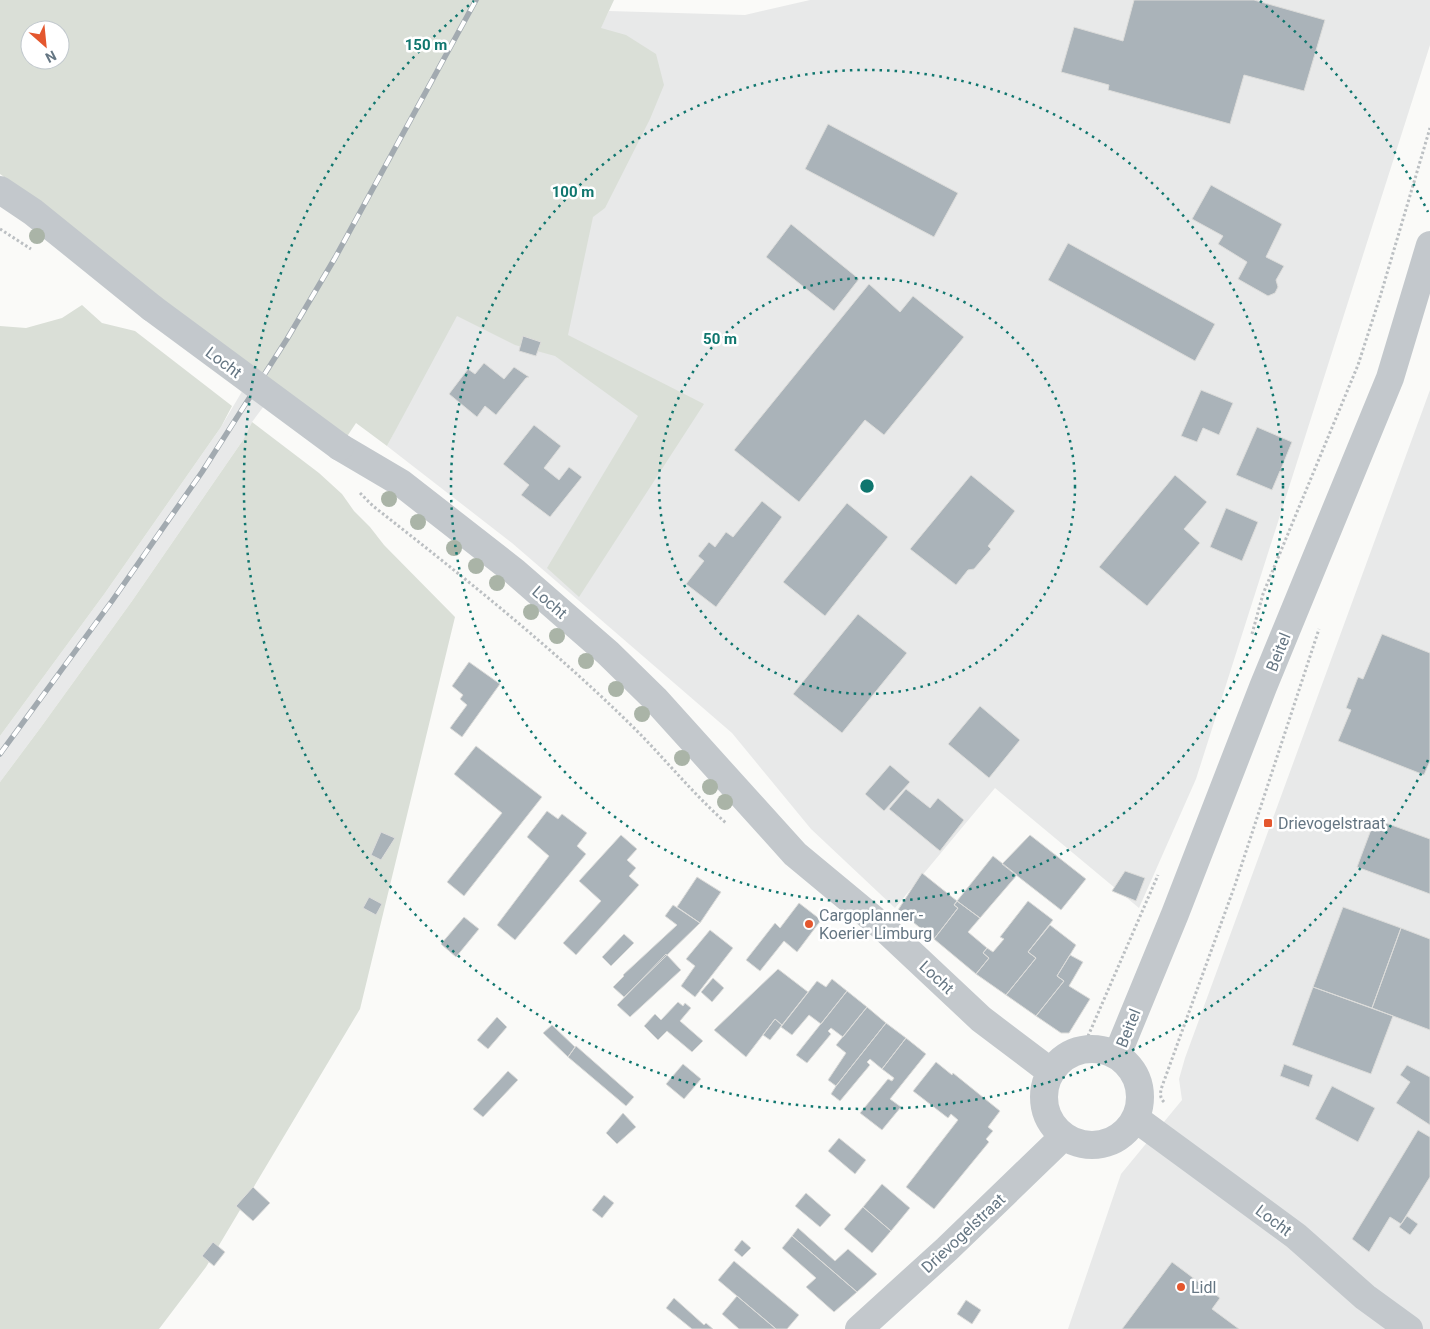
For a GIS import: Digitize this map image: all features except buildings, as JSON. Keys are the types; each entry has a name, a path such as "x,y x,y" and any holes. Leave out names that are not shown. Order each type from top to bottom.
{"street":[{"name":"Locht","path":"0,190 33,212 152,308 340,447 401,483 530,584 608,653 655,699 795,854 883,927 981,1019 1051,1072"},
{"name":"Beitel","path":"1116,1055 1175,914 1263,687 1390,378 1430,246"},
{"path":"1100,1049 1116,1055 1128,1065 1136,1077 1140,1092 1140,1102 1135,1118 1124,1132 1114,1140 1101,1144 1088,1145 1064,1136 1056,1129 1045,1109 1045,1084 1051,1072 1060,1061 1072,1053 1082,1050 1100,1049"},
{"name":"Locht","path":"1135,1118 1296,1236 1364,1297 1409,1329"},
{"name":"Drievogelstraat","path":"859,1329 947,1249 1064,1136"}],"path":[{"path":"1251,638 1262,594 1358,365 1430,128"},
{"path":"356,488 373,506 466,578 517,621 629,723 678,777 732,828"},
{"path":"1161,1099 1160,1093 1164,1081 1235,885 1320,626"},
{"path":"1082,1050 1160,870"}],"shaded area":[{"path":"0,0 614,0 601,28 626,35 656,54 664,85 650,119 605,208 593,217 568,335 704,404 579,597 547,568 638,416 555,356 515,345 457,316 387,446 356,423 344,441 0,174"},
{"path":"810,0 1430,0 1430,45 1196,779 1139,908 995,788 895,908 811,829 732,733 512,543 387,446 609,11 745,15"},
{"path":"82,305 102,323 135,331 232,406 221,427 105,593 0,736 0,326 26,328 62,318"},
{"path":"257,366 288,374 252,422 243,440 132,601 0,782 0,736 105,593 221,427"},
{"path":"1430,390 1430,1329 1068,1329 1121,1174 1182,1100 1179,1079 1185,1058"},
{"path":"252,422 319,473 342,494 354,511 384,545 455,617 360,1009 206,1267 159,1329 0,1329 0,782 132,601 243,440"}],"railway":[{"path":"0,754 112,601 202,472 287,339 335,258 476,0"}],"place":[{"name":"Drievogelstraat","path":"1268,823"},
{"name":"Cargoplanner - Koerier Limburg","path":"809,924"},
{"name":"Lidl","path":"1181,1287"}]}
